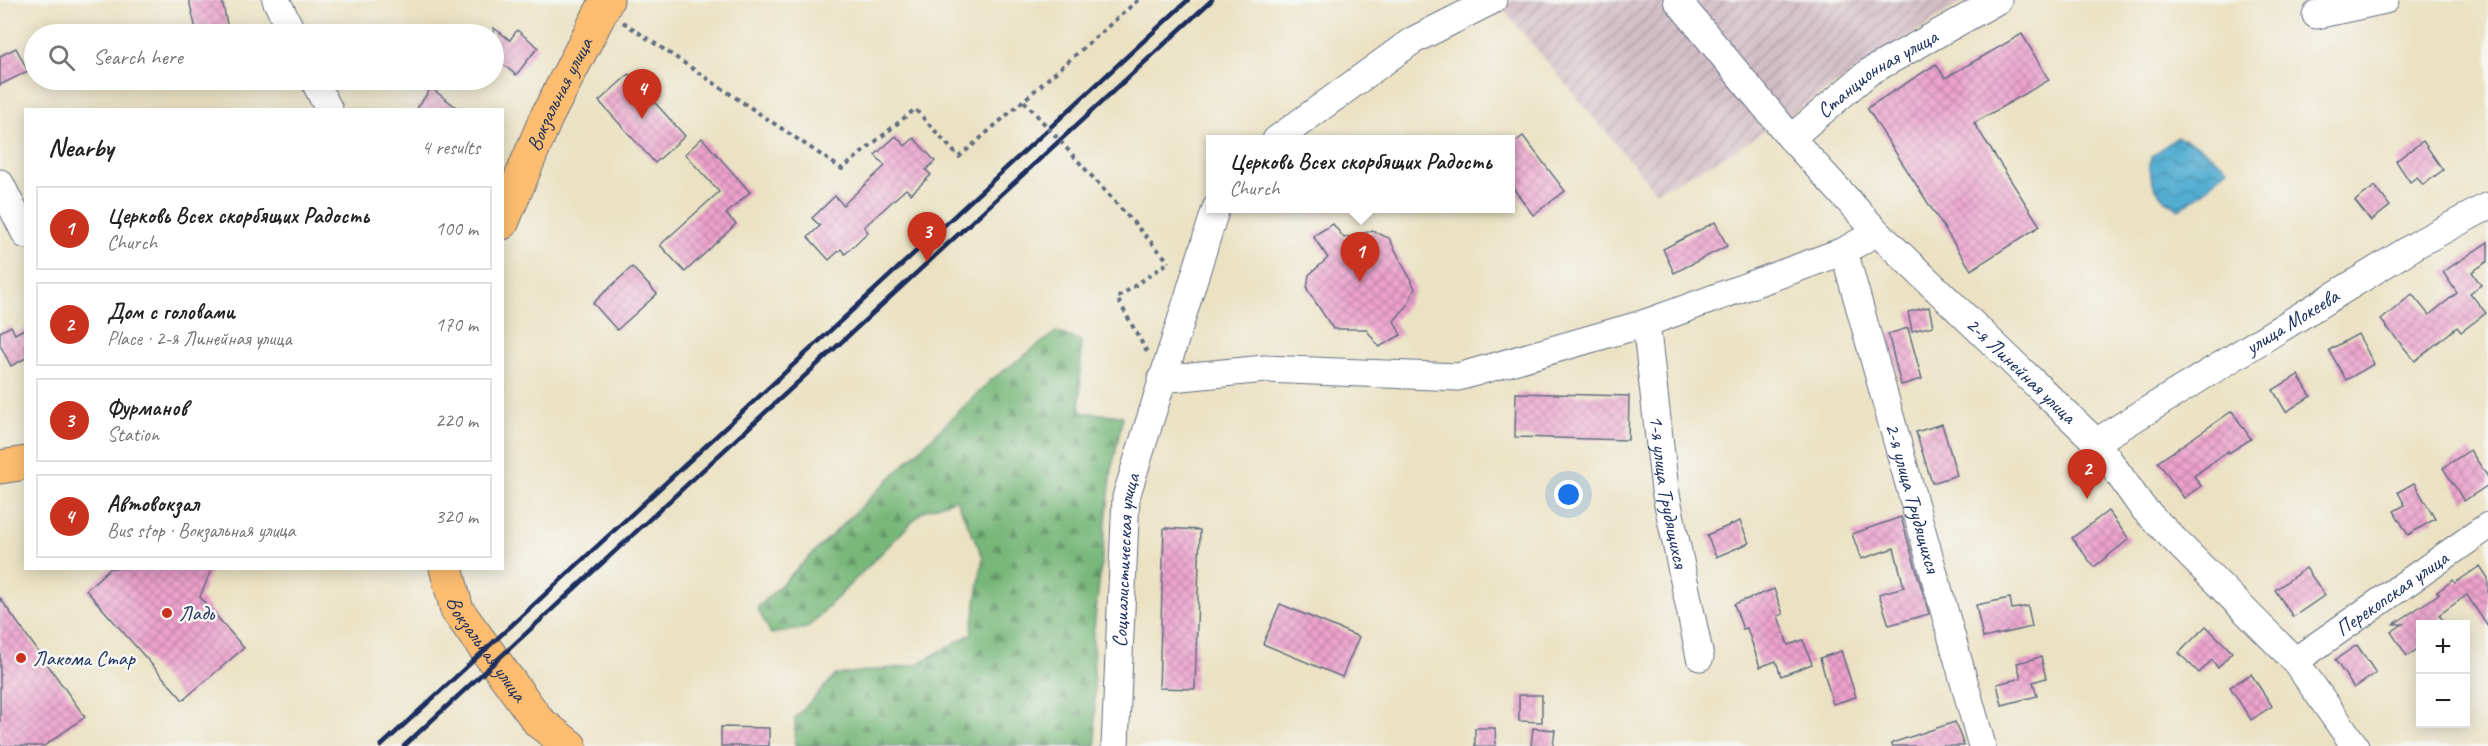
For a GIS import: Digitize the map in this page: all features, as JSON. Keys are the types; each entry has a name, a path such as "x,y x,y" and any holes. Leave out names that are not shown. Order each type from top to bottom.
{"main road":[{"name":"Вокзальная улица","path":"504,218 546,118 602,3"},
{"path":"0,467 24,463"},
{"name":"Вокзальная улица","path":"447,570 457,610 537,734 570,746"}],"street":[{"path":"276,0 288,24"},
{"path":"1283,135 1412,41 1493,0"},
{"name":"2-я Линейная улица","path":"1677,0 1791,138 1877,232 2096,442 2142,507 2295,661 2355,746"},
{"name":"Станционная улица","path":"1791,138 1869,72 1998,0"},
{"path":"2316,15 2385,0"},
{"path":"319,90 328,108"},
{"path":"0,183 24,231"},
{"name":"улица Мокеева","path":"2096,442 2411,248 2488,206"},
{"name":"Социалистическая улица","path":"1114,746 1126,496 1214,213"},
{"path":"1161,379 1265,369 1458,377 1646,323 1844,251 1877,232"},
{"name":"2-я улица Трудящихся","path":"1844,251 1982,746"},
{"name":"1-я улица Трудящихся","path":"1646,323 1665,490 1700,657"},
{"name":"Перекопская улица","path":"2295,661 2488,526"}],"path":[{"path":"602,3 842,169 915,109 959,158 1138,0"},
{"path":"1024,101 1169,262 1117,298 1161,379"}],"shaded area":[{"path":"1515,0 1965,0 1729,154 1656,192 1502,8"}],"green space":[{"path":"1056,332 1081,341 1080,412 1123,416 1112,468 1093,638 1096,746 795,746 795,718 836,675 916,665 971,634 983,557 956,499 923,511 807,628 771,634 757,608 991,380"}],"water":[{"path":"2177,137 2197,145 2228,168 2203,192 2179,210 2160,194 2150,174 2151,157"}],"building":[{"path":"189,0 222,0 227,24 195,24"},
{"path":"517,30 538,47 516,75 504,65 504,36 510,40"},
{"path":"2022,34 2049,80 1974,123 2040,226 1971,270 1867,108 1936,64 1945,78"},
{"path":"16,48 24,63 24,73 0,85 0,56"},
{"path":"629,74 685,136 655,163 599,101"},
{"path":"430,90 434,90 457,108 417,108"},
{"path":"896,136 905,146 914,138 935,161 926,170 931,175 911,194 906,189 864,227 868,232 845,254 841,249 829,260 808,237 820,226 812,218 835,196 843,205 885,166 875,155"},
{"path":"1523,136 1565,191 1533,215 1515,191 1515,142"},
{"path":"702,138 750,192 726,214 736,224 685,272 660,245 719,192 685,154"},
{"path":"2423,141 2443,170 2423,185 2417,177 2410,182 2396,161"},
{"path":"2375,186 2390,206 2371,221 2355,201"},
{"path":"1715,222 1727,246 1674,273 1663,249"},
{"path":"1333,224 1344,238 1372,231 1389,238 1415,288 1407,306 1394,321 1401,335 1379,347 1366,329 1333,329 1307,289 1309,275 1328,258 1313,236"},
{"path":"2488,242 2488,261 2472,272 2481,285 2470,293 2486,313 2461,332 2457,327 2415,361 2381,320 2412,294 2429,315 2457,293 2443,272"},
{"path":"632,267 657,294 617,330 593,303"},
{"path":"1929,307 1933,326 1912,331 1908,312"},
{"path":"11,326 15,334 24,329 24,359 11,366 0,345 0,332"},
{"path":"1908,328 1922,379 1901,385 1888,334"},
{"path":"2358,334 2374,364 2346,380 2329,350"},
{"path":"2298,375 2311,396 2286,412 2273,390"},
{"path":"1516,393 1629,396 1628,440 1515,437"},
{"path":"2232,411 2251,439 2229,453 2228,451 2194,476 2201,486 2184,498 2158,462"},
{"path":"1942,424 1957,475 1932,483 1916,432"},
{"path":"2470,450 2488,477 2488,485 2464,501 2443,468"},
{"path":"2414,483 2435,519 2408,535 2394,511 2405,505 2398,492"},
{"path":"2108,511 2129,539 2094,567 2072,538"},
{"path":"1901,517 1929,614 1889,625 1879,594 1904,587 1894,548 1861,559 1852,534"},
{"path":"1740,521 1749,543 1716,557 1707,535"},
{"path":"1164,528 1200,530 1195,689 1159,688"},
{"path":"2480,566 2488,578 2488,627 2467,595 2439,615 2443,620 2416,620 2416,650 2407,656 2391,632 2403,624 2394,624 2439,594 2437,592 2453,580 2455,583"},
{"path":"2306,568 2325,595 2293,617 2275,590"},
{"path":"108,570 211,570 200,597 244,648 183,700 86,590"},
{"path":"1774,589 1783,614 1778,616 1788,645 1803,640 1812,664 1781,676 1776,661 1760,667 1747,628 1743,629 1734,604"},
{"name":"Лакома Стар","path":"0,598 85,717 44,746 0,746"},
{"path":"2010,598 2012,609 2028,606 2032,627 1983,638 1976,605"},
{"path":"1280,604 1359,637 1342,677 1263,644"},
{"path":"2206,626 2232,652 2218,668 2212,660 2199,673 2179,653"},
{"path":"2357,645 2376,673 2354,688 2335,660"},
{"path":"1841,651 1856,697 1833,704 1820,658"},
{"path":"2041,657 2046,678 2033,682 2037,696 2002,705 1997,684 2021,678 2017,663"},
{"path":"2251,674 2272,706 2251,720 2230,687"},
{"path":"1519,695 1542,695 1542,722 1519,721"},
{"path":"1955,722 1964,746 1892,746 1892,743"},
{"path":"721,727 769,728 769,746 721,746"},
{"path":"1475,728 1495,728 1496,746 1475,746"},
{"path":"1533,728 1555,730 1553,746 1531,746"}],"railway":[{"path":"381,746 1188,0"},
{"path":"404,746 1212,0"}],"place":[{"name":"Автовокзал","path":"642,119"},
{"name":"Фурманов","path":"927,262"},
{"name":"Церковь Всех скорбящих Радость","path":"1360,282"},
{"name":"Дом с головами","path":"2087,499"},
{"name":"Ладь","path":"167,613"},
{"name":"Лакома Стар","path":"21,658"}]}
